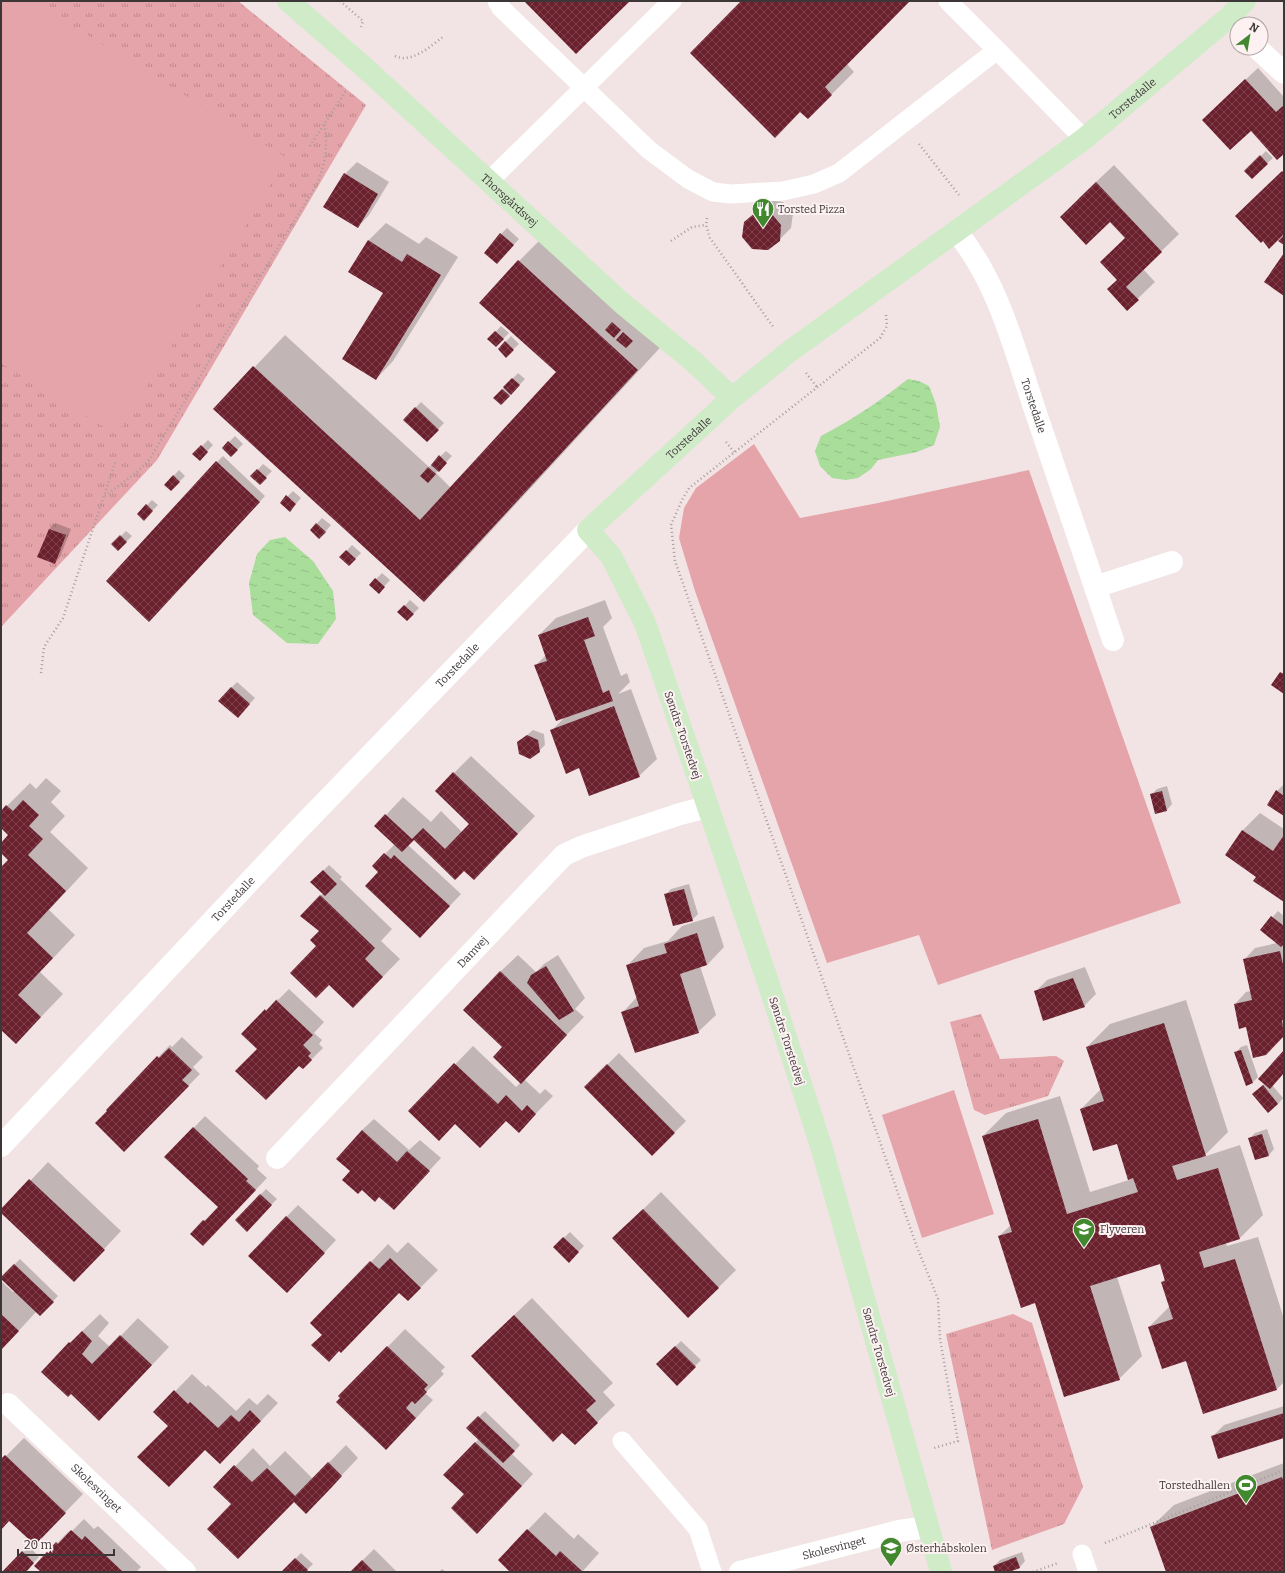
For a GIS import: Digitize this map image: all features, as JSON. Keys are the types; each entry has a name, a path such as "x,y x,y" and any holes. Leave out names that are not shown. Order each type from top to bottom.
{"street":[{"name":"Thorsgårdsvej","path":"288,1 365,68 623,304 694,362 732,398"},
{"name":"Torstedalle","path":"1236,16 1245,1"},
{"name":"Torstedalle","path":"1,1146 296,831 588,530 732,398 790,351 1084,139 1229,25"},
{"path":"1266,56 1284,73"},
{"name":"Torstedalle","path":"957,232 978,261 992,288 1012,338 1113,640"},
{"name":"Søndre Torstedvej","path":"588,530 611,556 645,623 767,979 822,1149 940,1572"},
{"path":"1095,587 1172,562"},
{"name":"Damvej","path":"277,1158 564,855 588,845 680,814 707,807"},
{"name":"Skolesvinget","path":"8,1404 185,1572"},
{"name":"Skolesvinget","path":"740,1572 899,1532 928,1527"}],"lane":[{"path":"497,1 501,8 649,150 688,179 713,192 731,194 783,191 814,184 839,173 997,50"},
{"path":"488,182 672,1"},
{"path":"948,1 1084,139"},
{"path":"622,1441 698,1529 712,1572"},
{"path":"1082,1554 1088,1572"}],"path":[{"path":"393,55 401,58 420,54 444,36"},
{"path":"310,146 345,90 365,68"},
{"path":"105,496 137,472 152,455 318,182 326,152 327,140 324,122"},
{"path":"903,123 977,217"},
{"path":"713,192 706,224 710,238 817,387"},
{"path":"671,241 692,227 706,224"},
{"path":"875,290 886,309 887,326 880,338 690,488 682,500 671,525 675,561 914,1239 938,1299 940,1339 958,1441 908,1455"},
{"path":"41,673 44,647 64,618 116,460"},
{"path":"1082,1554 1115,1538 1284,1470"}],"green space":[{"path":"1,1 238,1 366,105 157,460 1,627"},
{"path":"1,1 32,1 287,158 117,435 1,363"},
{"path":"754,444 800,518 878,503 1029,470 1181,903 938,985 919,935 827,963 695,591 679,538 684,508 696,488"},
{"path":"981,1014 1000,1059 1056,1056 1064,1061 1048,1096 985,1115 974,1110 950,1022"},
{"path":"954,1090 994,1214 922,1238 882,1115"},
{"path":"1013,1314 1032,1323 1083,1487 1064,1524 992,1550 946,1334"}],"water":[{"path":"908,379 919,381 929,386 936,404 940,427 934,445 917,452 878,460 871,469 858,478 846,480 832,478 820,466 815,451 821,436 866,410"},
{"path":"285,537 313,561 333,591 336,619 318,644 287,643 253,615 249,583 257,554 270,540"}],"building":[{"path":"524,1 630,1 576,54"},
{"path":"741,1 910,1 825,87 832,95 808,119 800,112 775,138 690,53"},
{"path":"1245,79 1276,112 1284,105 1284,154 1277,160 1251,131 1230,150 1202,120"},
{"path":"1260,155 1268,164 1252,179 1244,171"},
{"path":"1282,171 1284,173 1284,234 1269,249 1263,241 1261,243 1235,216"},
{"path":"344,173 378,194 358,228 323,207"},
{"path":"1096,182 1162,252 1126,287 1139,300 1127,311 1107,289 1117,280 1100,262 1125,238 1110,222 1086,245 1060,217"},
{"path":"756,212 771,213 781,225 780,241 768,250 752,249 742,237 744,222"},
{"path":"500,233 514,245 497,264 484,253"},
{"path":"1284,235 1284,245 1278,241"},
{"path":"368,240 402,262 407,254 441,275 376,380 342,359 383,293 348,272"},
{"path":"1284,253 1284,296 1264,282"},
{"path":"518,260 638,370 424,602 213,409 253,366 420,520 556,372 479,303"},
{"path":"612,322 621,330 614,338 605,330"},
{"path":"495,331 504,339 496,347 487,339"},
{"path":"623,332 633,341 626,348 616,340"},
{"path":"505,341 514,350 506,358 498,349"},
{"path":"512,378 520,385 511,395 503,387"},
{"path":"502,389 510,396 501,405 493,398"},
{"path":"415,407 439,430 427,442 403,420"},
{"path":"228,441 238,450 231,457 222,448"},
{"path":"201,445 208,452 200,461 192,454"},
{"path":"439,455 447,463 439,472 431,465"},
{"path":"216,461 260,502 149,622 106,581"},
{"path":"428,467 436,474 428,483 420,476"},
{"path":"257,469 267,478 260,485 250,476"},
{"path":"173,475 180,482 171,491 164,485"},
{"path":"286,495 296,504 290,512 280,503"},
{"path":"146,504 153,511 144,521 137,514"},
{"path":"316,523 326,532 319,539 310,530"},
{"path":"49,529 66,535 55,564 37,557"},
{"path":"120,535 127,542 118,551 111,544"},
{"path":"346,550 356,559 349,566 339,557"},
{"path":"375,578 385,587 379,594 369,585"},
{"path":"404,605 414,614 407,621 397,612"},
{"path":"588,617 595,636 584,640 603,693 609,690 613,701 556,721 534,665 547,661 538,635"},
{"path":"1280,672 1284,674 1284,694 1271,685"},
{"path":"231,687 250,704 238,718 218,701"},
{"path":"614,706 640,777 589,796 579,768 566,774 550,730"},
{"path":"527,735 538,740 540,752 530,759 519,754 517,742"},
{"path":"453,772 518,834 474,880 464,871 455,880 414,840 402,852 374,826 385,814 412,839 423,828 445,849 469,824 435,791"},
{"path":"1276,790 1284,796 1284,816 1267,805"},
{"path":"1162,791 1167,811 1155,814 1150,794"},
{"path":"23,800 39,815 29,826 43,839 28,855 66,891 27,933 53,958 18,995 41,1017 16,1044 1,1030 1,867 8,860 1,853 1,843 8,835 1,828 1,811 6,805 13,811"},
{"path":"1242,830 1273,851 1284,835 1284,902 1253,881 1256,877 1225,855"},
{"path":"384,853 391,859 394,855 450,906 420,938 365,886 378,872 372,866"},
{"path":"323,870 337,884 325,896 310,882"},
{"path":"684,889 693,921 673,926 664,894"},
{"path":"320,895 375,948 365,959 383,977 353,1008 329,985 316,998 290,973 316,946 310,940 319,931 300,916"},
{"path":"1271,916 1284,926 1284,944 1281,947 1260,930"},
{"path":"697,933 707,965 680,974 699,1033 635,1053 621,1012 639,1006 626,965 667,953 664,944"},
{"path":"1280,951 1284,969 1284,1020 1282,1020 1284,1036 1266,1055 1253,1058 1246,1027 1239,1029 1234,1004 1252,1000 1243,959"},
{"path":"546,966 574,1011 559,1020 527,983 531,975"},
{"path":"500,971 567,1035 521,1084 493,1057 502,1047 463,1010"},
{"path":"1073,978 1085,1007 1043,1021 1034,991"},
{"path":"276,1000 313,1035 303,1045 311,1053 308,1056 312,1060 303,1069 299,1066 266,1100 235,1071 257,1049 241,1034 265,1009 266,1011"},
{"path":"1164,1023 1206,1156 1172,1166 1177,1180 1218,1168 1240,1239 1199,1252 1204,1268 1235,1259 1277,1390 1203,1414 1186,1361 1162,1369 1148,1327 1173,1319 1161,1282 1165,1281 1160,1264 1090,1286 1120,1380 1064,1397 1035,1303 1021,1308 998,1236 1012,1232 982,1136 1038,1119 1067,1214 1138,1192 1133,1178 1128,1180 1117,1144 1093,1151 1080,1109 1104,1101 1086,1047"},
{"path":"169,1048 192,1070 182,1080 189,1086 124,1152 95,1123 157,1056 159,1058"},
{"path":"1241,1050 1253,1083 1246,1086 1234,1052"},
{"path":"1284,1050 1284,1073 1270,1089 1258,1079"},
{"path":"454,1063 498,1104 506,1095 522,1111 527,1105 536,1114 519,1133 506,1121 480,1148 455,1124 439,1141 408,1111"},
{"path":"607,1064 675,1133 652,1156 584,1087"},
{"path":"1263,1085 1278,1104 1268,1113 1252,1094"},
{"path":"193,1127 248,1179 246,1181 256,1190 203,1246 190,1234 218,1207 164,1157"},
{"path":"362,1130 397,1162 407,1151 430,1171 394,1210 379,1197 375,1202 362,1190 358,1194 342,1180 350,1171 336,1159"},
{"path":"1262,1134 1269,1156 1255,1160 1248,1138"},
{"path":"29,1179 105,1250 74,1282 1,1213 1,1209"},
{"path":"260,1194 272,1205 247,1232 235,1220"},
{"path":"643,1209 719,1288 688,1318 612,1238"},
{"path":"286,1216 325,1253 287,1293 248,1256"},
{"path":"563,1237 579,1252 569,1263 553,1247"},
{"path":"390,1258 421,1288 408,1301 399,1293 341,1353 339,1351 329,1362 311,1345 322,1335 310,1323 370,1261 379,1269"},
{"path":"14,1264 54,1302 40,1316 1,1279 1,1277"},
{"path":"1,1314 19,1331 1,1350"},
{"path":"514,1315 596,1401 586,1410 598,1423 575,1445 562,1433 553,1442 471,1356"},
{"path":"82,1331 92,1341 82,1354 92,1364 120,1335 152,1365 99,1421 71,1394 68,1397 41,1372 69,1342 70,1343"},
{"path":"387,1346 428,1385 424,1389 427,1392 415,1404 412,1401 406,1408 416,1418 386,1450 336,1402 340,1398 338,1396"},
{"path":"675,1346 696,1367 677,1386 656,1364"},
{"path":"174,1390 188,1404 190,1402 218,1428 231,1415 239,1422 250,1410 261,1421 220,1464 205,1450 169,1487 137,1457 168,1426 153,1412"},
{"path":"1284,1413 1284,1438 1218,1459 1211,1436"},
{"path":"478,1416 515,1451 503,1463 466,1428"},
{"path":"475,1442 522,1486 477,1534 451,1508 464,1494 443,1475"},
{"path":"5,1455 66,1513 35,1545 9,1521 1,1530 1,1459"},
{"path":"328,1462 342,1476 332,1487 306,1514 294,1502 238,1559 207,1529 231,1504 213,1487 234,1465 252,1482 267,1468 295,1496"},
{"name":"Torstedhallen","path":"1282,1477 1284,1483 1284,1572 1166,1572 1150,1527"},
{"path":"527,1529 556,1556 560,1551 583,1572 510,1572 498,1560"},
{"path":"71,1530 82,1540 85,1536 123,1572 41,1572 34,1566 56,1542 58,1544"},
{"path":"22,1551 34,1563 26,1572 2,1572"},
{"path":"1016,1557 1020,1568 1009,1572 995,1572 993,1566"},
{"path":"295,1558 308,1570 306,1572 281,1572"},
{"path":"362,1560 374,1572 350,1572"}],"place":[{"name":"Torsted Pizza","path":"763,228"},
{"name":"Flyveren","path":"1084,1248"},
{"name":"Torstedhallen","path":"1246,1504"},
{"name":"Østerhåbskolen","path":"891,1568"}]}
